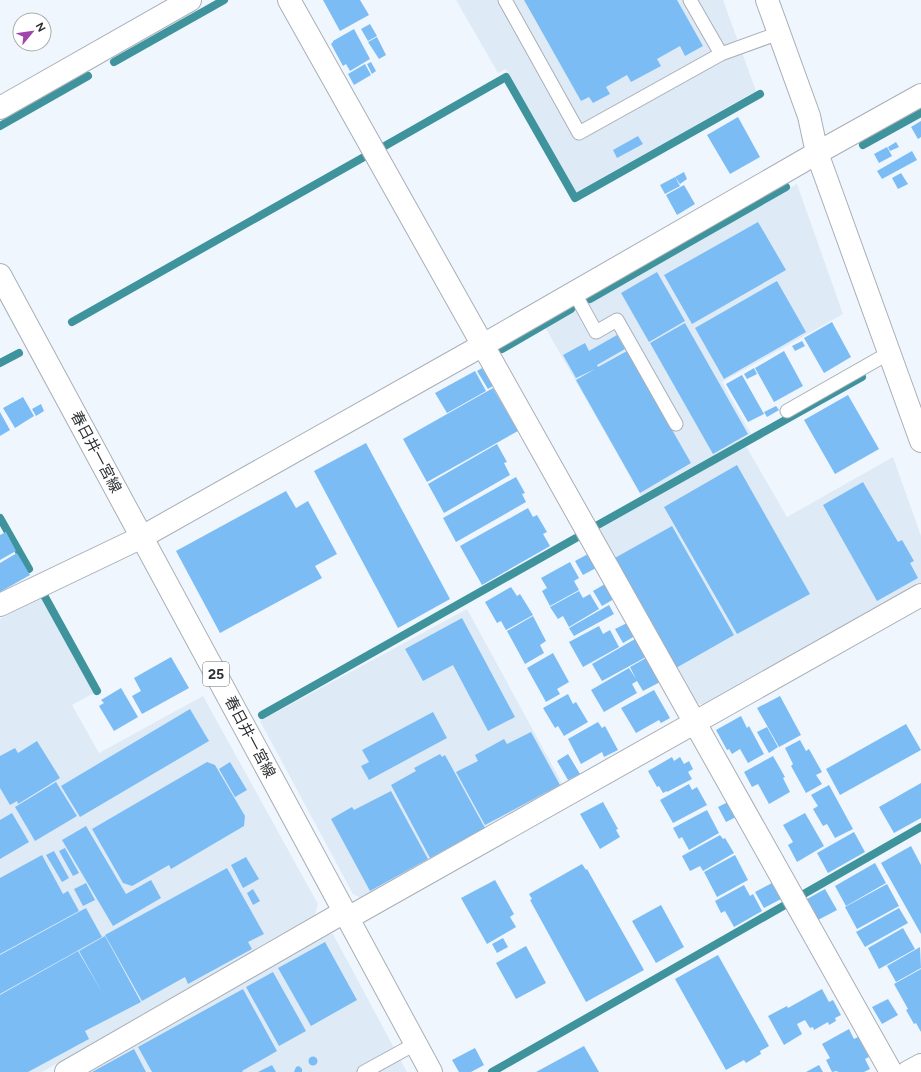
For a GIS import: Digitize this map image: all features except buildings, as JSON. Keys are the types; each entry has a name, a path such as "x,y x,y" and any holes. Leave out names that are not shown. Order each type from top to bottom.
{"street":[{"path":"0,108 190,0"},
{"path":"289,0 891,1072"},
{"path":"767,0 809,116 817,153 921,442"},
{"path":"0,605 142,537 483,345 921,95"},
{"name":"春日井一宮線","path":"0,275 431,1072"},
{"path":"66,1072 346,915 695,723 921,595"},
{"path":"908,1072 921,1064"}],"lane":[{"path":"505,0 579,133 721,54 779,33"},
{"path":"690,0 721,54"},
{"path":"574,292 596,332 617,320 676,424"},
{"path":"787,411 889,353"},
{"path":"364,1072 415,1044"}],"shaded area":[{"path":"456,0 723,0 756,91 576,193 506,69 498,73"},
{"path":"797,184 843,314 722,382 751,434 641,496 545,327"},
{"path":"746,446 787,517 893,457 921,536 921,583 704,705 693,702 596,531"},
{"path":"43,597 96,692 72,705 99,753 203,696 318,904 314,917 42,1072 0,1072 0,619"},
{"path":"467,609 563,785 363,899 353,894 260,721"},
{"path":"333,934 407,1072 87,1072 326,935"}],"waterway":[{"path":"114,62 224,0"},
{"path":"0,126 88,76"},
{"path":"383,147 506,77 575,198 760,94"},
{"path":"863,145 921,113"},
{"path":"72,322 364,157"},
{"path":"590,299 786,187"},
{"path":"502,349 571,309"},
{"path":"0,363 19,353"},
{"path":"596,526 862,377"},
{"path":"0,518 29,569"},
{"path":"262,715 576,538"},
{"path":"45,597 97,691"},
{"path":"802,895 921,827"},
{"path":"492,1072 785,905"}]}
